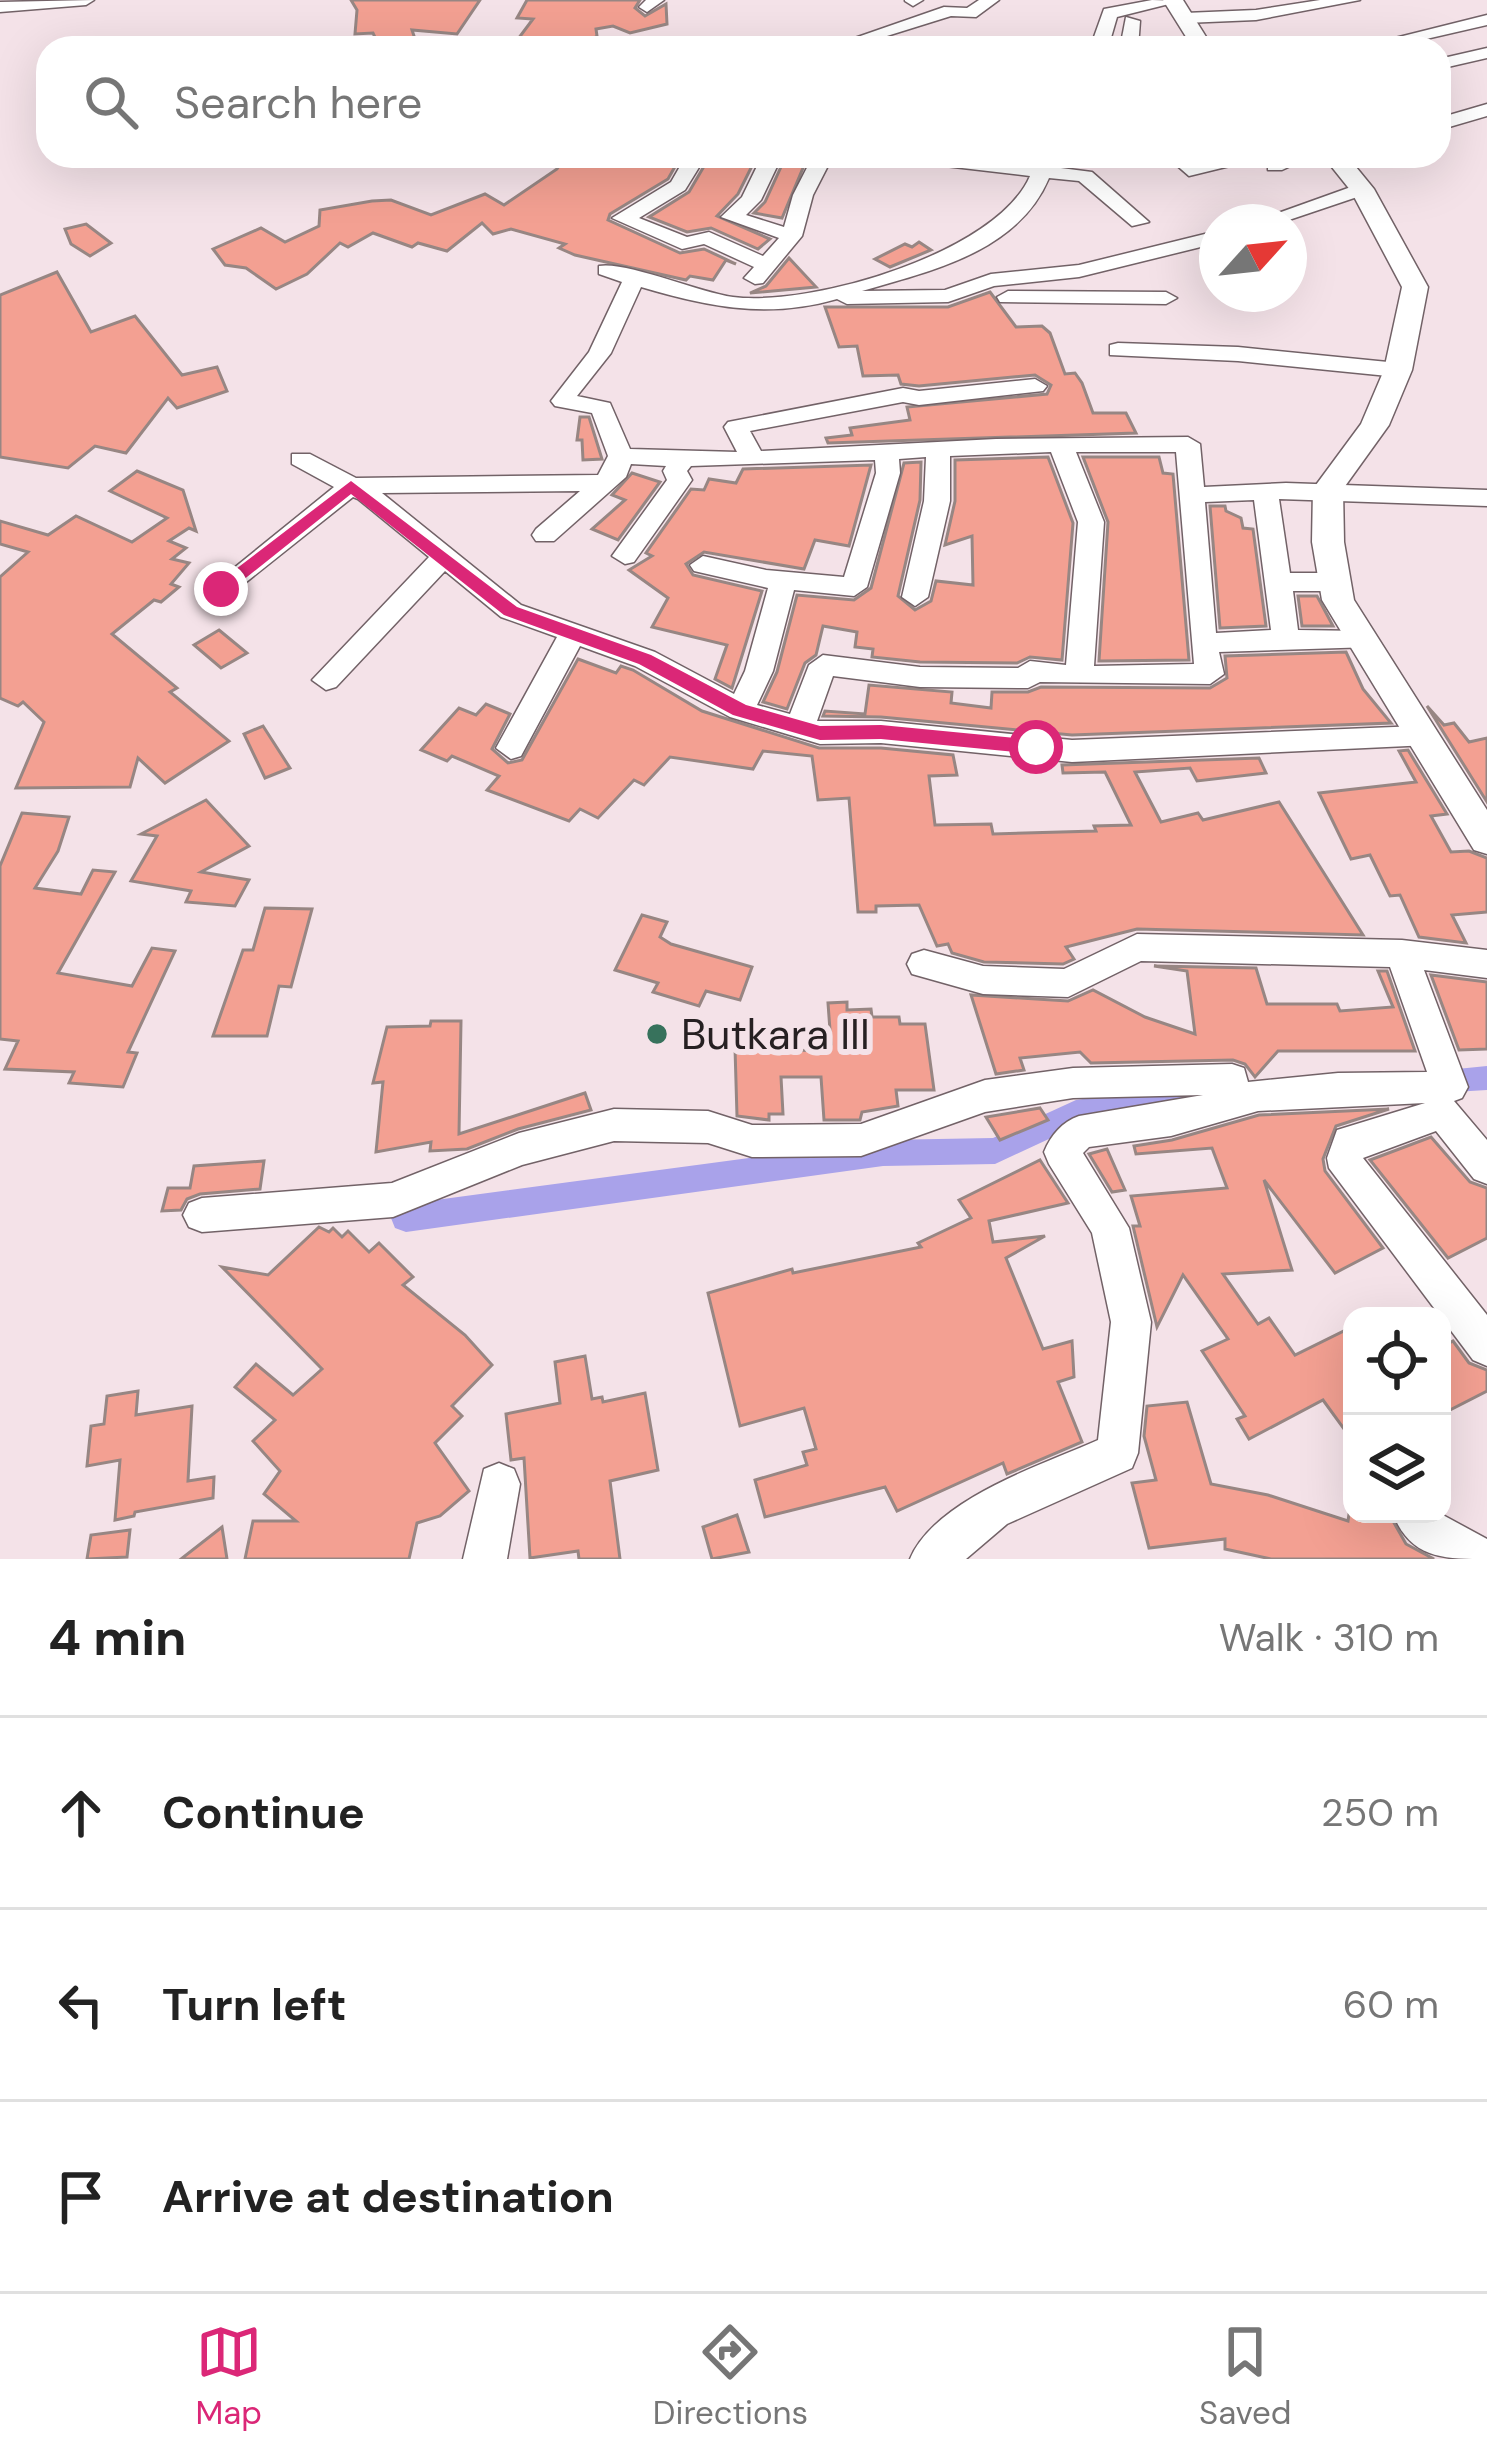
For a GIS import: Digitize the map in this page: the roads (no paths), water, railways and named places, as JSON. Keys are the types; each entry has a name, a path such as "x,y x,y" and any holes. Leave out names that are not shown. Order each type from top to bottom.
{"street":[{"path":"0,7 86,0"},
{"path":"872,36 950,11 970,13 991,0"},
{"path":"1103,36 1110,13 1177,6 1256,15 1352,0"},
{"path":"1177,6 1196,36"},
{"path":"1417,36 1487,20"},
{"path":"1130,36 1132,21"},
{"path":"1451,61 1487,52"},
{"path":"1451,120 1487,110"},
{"path":"694,168 671,191 622,218 689,245 702,236 766,264"},
{"path":"766,168 751,200 731,217 792,236"},
{"path":"736,302 792,236 803,195 817,168"},
{"path":"606,270 736,302 771,306 810,299 935,263 980,243 1031,199 1044,168"},
{"path":"1059,168 1091,178 1139,221"},
{"path":"1345,168 1363,190 1415,287 1398,370 1376,425 1328,495 1328,542 1338,600 1487,840"},
{"path":"1307,208 1363,190"},
{"path":"948,296 991,280 1079,272 1199,242"},
{"path":"545,535 617,472 620,455 602,408 563,400 567,388 587,372 601,351 634,278"},
{"path":"810,299 1166,298"},
{"path":"1118,350 1238,353 1398,370"},
{"path":"751,456 736,427 903,394 919,398 1036,386"},
{"path":"620,455 682,461 751,456 799,460 886,452 1188,444 1203,643 1210,674 1079,676 1030,671 1028,678 920,677 823,665 800,727"},
{"path":"1061,446 1090,522 1079,676"},
{"path":"916,597 937,501 938,451"},
{"path":"703,565 766,579 854,587 888,473 886,452"},
{"path":"301,459 351,486 511,611 645,659 740,710 820,733 881,732 1072,751 1419,736"},
{"path":"626,556 680,480 675,471 682,461"},
{"path":"221,589 351,486 604,483"},
{"path":"1265,492 1286,639"},
{"path":"1193,495 1265,492 1487,498"},
{"path":"326,680 444,557"},
{"path":"740,710 759,670 784,578"},
{"path":"1278,582 1335,582"},
{"path":"511,748 572,634"},
{"path":"1203,643 1362,640"},
{"path":"924,964 983,980 1068,983 1137,947 1402,954 1487,964"},
{"path":"1402,954 1439,1091 1487,1167"},
{"path":"932,1559 992,1509 1117,1453 1131,1322 1109,1228 1062,1152 1079,1132 1232,1078"},
{"path":"202,1215 393,1200 519,1149 614,1125 708,1127 752,1141 861,1140 985,1096 1073,1083 1160,1102 1439,1091"},
{"path":"1439,1091 1350,1142 1345,1158 1347,1168 1487,1346"},
{"path":"485,1559 499,1484"},
{"path":"1420,1523 1479,1559"}],"waterway":[{"path":"1437,1081 1487,1078"},
{"path":"406,1218 883,1153 995,1151 1076,1113 1223,1091"}],"place":[{"name":"Butkara III","path":"657,1034"}]}
